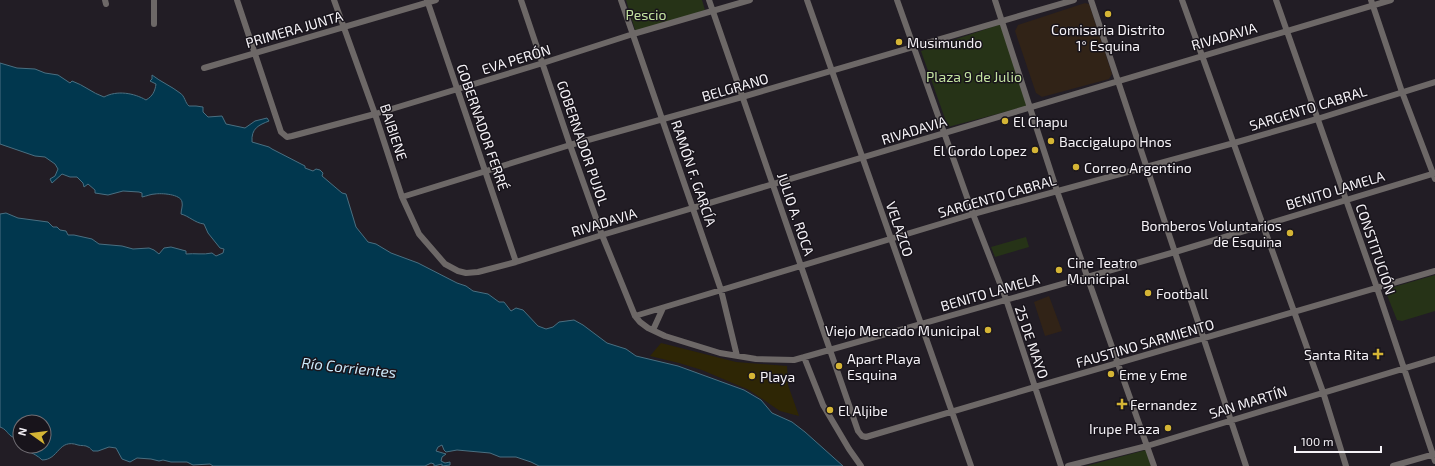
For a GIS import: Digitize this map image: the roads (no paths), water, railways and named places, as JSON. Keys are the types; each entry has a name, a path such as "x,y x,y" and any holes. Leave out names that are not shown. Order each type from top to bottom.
{"street":[{"path":"154,0 154,24"},
{"path":"237,0 254,53"},
{"name":"BAIBIENE","path":"334,0 376,114 402,197 419,234 444,264"},
{"name":"PRIMERA JUNTA","path":"204,68 427,1 436,0"},
{"name":"GOBERNADOR PUJOL","path":"521,0 602,235 635,316"},
{"name":"RAMÓN F. GARCÍA","path":"621,0 694,208 721,290 737,356"},
{"name":"JULIO A. ROCA","path":"709,0 858,432 862,436"},
{"name":"EVA PERÓN","path":"254,53 281,132 287,137 376,114 633,34 750,0"},
{"name":"VELAZCO","path":"807,0 971,466"},
{"name":"25 DE MAYO","path":"897,0 973,214 1006,300 1062,466"},
{"path":"995,0 1057,191 1154,466"},
{"name":"BELGRANO","path":"402,197 570,145 663,120 1074,0"},
{"path":"1091,0 1246,466"},
{"path":"1182,0 1323,392 1346,466"},
{"name":"CONSTITUCIÓN","path":"1276,0 1377,288 1434,454 1435,461"},
{"name":"RIVADAVIA","path":"444,264 451,269 466,273 478,272 516,262 1287,31 1372,3 1391,0"},
{"name":"GOBERNADOR FERRÉ","path":"427,1 516,262"},
{"path":"1372,3 1402,92 1434,175"},
{"name":"SARGENTO CABRAL","path":"635,316 973,214 1234,143 1435,82"},
{"name":"BENITO LAMELA","path":"635,316 640,322 665,336 720,353 776,360 794,360 1175,252 1434,175"},
{"name":"FAUSTINO SARMIENTO","path":"862,436 866,437 1435,271"},
{"path":"653,330 663,308"},
{"path":"804,357 823,405 861,466"},
{"name":"SAN MARTÍN","path":"1068,466 1147,446 1435,359"},
{"path":"1394,466 1434,454"}],"water":[{"name":"Río Corrientes","path":"0,63 17,68 35,69 45,73 58,75 70,83 72,81 104,97 125,93 146,100 152,95 156,87 156,84 150,81 152,79 152,75 182,94 189,106 203,107 203,112 208,117 222,116 226,124 245,128 255,121 267,118 269,121 254,130 252,142 269,147 305,166 305,168 313,171 316,169 320,170 323,173 322,176 342,193 346,194 356,227 368,242 376,244 391,253 418,263 466,286 473,291 488,294 499,302 504,302 511,311 516,308 523,310 538,326 546,329 553,327 559,322 574,320 607,343 626,349 636,356 678,366 744,390 761,400 772,413 792,422 843,466 539,466 516,457 500,457 490,453 457,450 446,452 442,445 438,447 436,451 446,454 442,457 441,461 445,463 450,462 450,465 442,466 442,464 434,466 434,464 431,463 425,466 213,466 210,464 193,465 187,462 171,462 137,458 130,462 122,459 116,448 109,447 98,451 93,451 86,446 71,444 66,444 52,457 42,460 33,454 52,454 52,414 12,414 12,437 0,427 0,214 6,213 18,218 48,222 53,227 66,231 68,235 92,239 99,244 122,246 133,249 149,248 159,254 164,248 171,247 186,251 186,254 212,253 216,256 223,253 224,249 220,248 208,233 204,224 181,214 182,202 178,197 152,194 142,197 142,193 139,192 123,191 108,195 95,193 95,190 88,184 84,187 83,183 77,177 70,177 62,174 52,183 50,179 55,176 58,169 55,164 45,157 35,156 0,144"}],"place":[{"name":"Comisaria Distrito 1° Esquina","path":"1108,14"},
{"name":"Musimundo","path":"899,42"},
{"name":"El Chapu","path":"1005,121"},
{"name":"Baccigalupo Hnos","path":"1051,141"},
{"name":"El Gordo Lopez","path":"1035,150"},
{"name":"Correo Argentino","path":"1076,167"},
{"name":"Bomberos Voluntarios de Esquina","path":"1290,233"},
{"name":"Cine Teatro Municipal","path":"1059,270"},
{"name":"Football","path":"1148,293"},
{"name":"Viejo Mercado Municipal","path":"988,330"},
{"name":"Santa Rita","path":"1378,354"},
{"name":"Apart Playa Esquina","path":"839,366"},
{"name":"Eme y Eme","path":"1111,374"},
{"name":"Playa","path":"752,376"},
{"name":"Fernandez","path":"1122,404"},
{"name":"El Aljibe","path":"830,410"},
{"name":"Irupe Plaza","path":"1168,428"}],"park label":[{"name":"Pescio","path":"646,14"},
{"name":"Plaza 9 de Julio","path":"974,76"}]}
